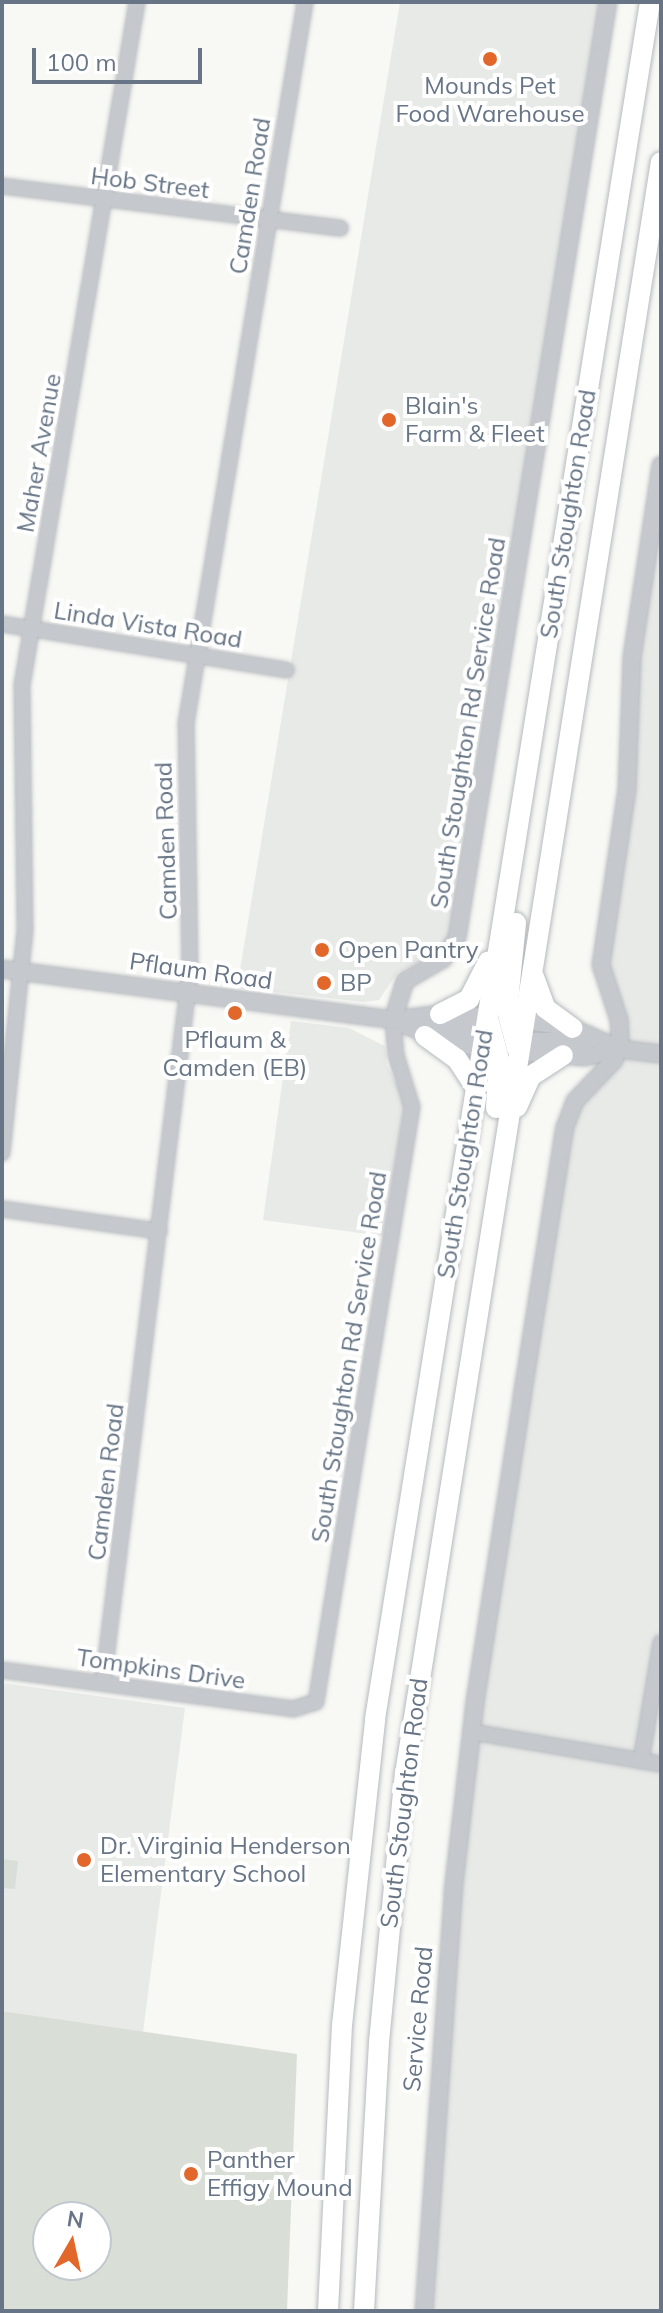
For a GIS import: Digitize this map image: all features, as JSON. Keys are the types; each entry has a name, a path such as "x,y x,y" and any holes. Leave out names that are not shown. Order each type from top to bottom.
{"main road":[{"name":"South Stoughton Road","path":"364,2311 379,2042 405,1774 507,1119 499,946 650,2"},
{"name":"South Stoughton Road","path":"328,2311 336,2108 364,1809 475,1087 533,973 661,162"},
{"path":"489,1236 503,1035 523,866 522,803"},
{"path":"440,1014 474,993 499,946"},
{"path":"533,973 545,1008 573,1028"},
{"path":"425,1036 457,1059 475,1087"},
{"path":"507,1119 531,1076 563,1055"}],"street":[{"name":"Maher Avenue","path":"2,1153 22,971 25,820 20,726 32,628 137,2"},
{"name":"Camden Road","path":"103,1683 188,993 184,740 305,2"},
{"name":"South Stoughton Rd Service Road","path":"314,1704 323,1675 412,1107 396,1055 393,1020 405,981 443,959 457,938 608,2"},
{"name":"Hob Street","path":"2,186 340,228"},
{"path":"661,465 630,679 627,788 601,965 619,1020 619,1049 575,1101 565,1127 473,1732 661,1764"},
{"name":"Linda Vista Road","path":"2,624 286,670"},
{"name":"Pflaum Road","path":"2,969 393,1020 440,1014 563,1055 602,1056 619,1049"},
{"name":"Pflaum Road","path":"393,1020 425,1036 503,1035 573,1028 619,1049 661,1054"},
{"path":"393,1020 426,1030 572,1039 619,1049"},
{"path":"2,1209 159,1231"},
{"path":"641,1761 661,1643"},
{"name":"Tompkins Drive","path":"2,1670 293,1709 314,1704"},
{"name":"Service Road","path":"424,2311 441,2020 473,1732"}],"shaded area":[{"path":"400,2 599,2 449,937 439,953 398,972 379,1000 364,1002 237,988"},
{"path":"661,465 661,2311 424,2311 453,1892 565,1127 618,1053 603,985"},
{"path":"291,1021 349,1028 385,1046 387,1065 405,1101 383,1236 263,1220"},
{"name":"Dr. Virginia Henderson Elementary School","path":"2,1683 185,1708 143,2032 2,2011"},
{"path":"2,1859 18,1861 15,1889 2,1888"},
{"path":"2,2011 297,2054 287,2311 2,2311"}],"place":[{"name":"Mounds Pet Food Warehouse","path":"490,59"},
{"name":"Blain's Farm & Fleet","path":"389,420"},
{"name":"Open Pantry","path":"322,950"},
{"name":"BP","path":"324,983"},
{"name":"Pflaum & Camden (EB)","path":"235,1013"},
{"name":"Dr. Virginia Henderson Elementary School","path":"84,1860"},
{"name":"Panther Effigy Mound","path":"191,2174"}]}
